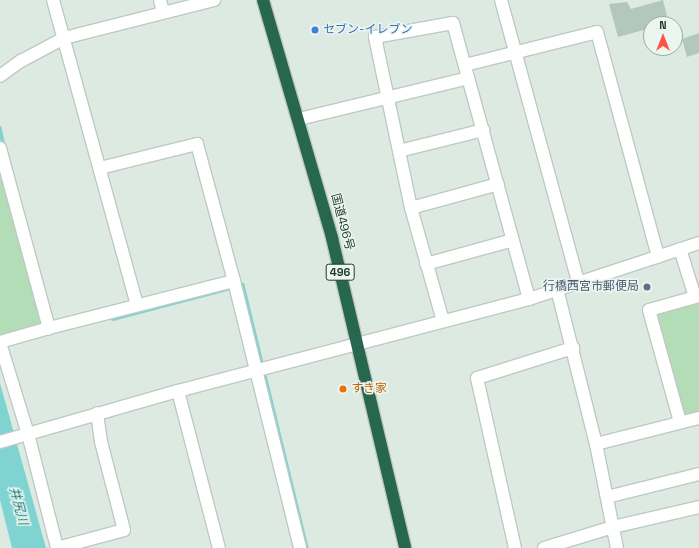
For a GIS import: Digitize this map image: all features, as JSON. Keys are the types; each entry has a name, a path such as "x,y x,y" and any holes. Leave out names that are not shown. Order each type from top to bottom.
{"highway":[{"name":"国道496号","path":"263,0 299,119 332,238 405,548"}],"street":[{"path":"53,0 137,305"},
{"path":"160,0 163,12"},
{"path":"0,76 21,61 64,38 214,0"},
{"path":"502,0 578,282"},
{"path":"443,321 410,208 375,37 454,23 529,299"},
{"path":"465,65 516,51 597,32 658,257"},
{"path":"299,119 386,96 468,78"},
{"path":"399,151 483,130"},
{"path":"100,168 197,144 234,280 300,548"},
{"path":"0,148 49,328"},
{"path":"410,208 498,184"},
{"path":"426,264 513,240"},
{"path":"0,442 178,391 257,372 529,299 699,243"},
{"path":"680,249 697,296 649,310 680,422"},
{"path":"97,413 101,442 124,530 101,542 57,548 24,435 0,342 234,280"},
{"path":"557,289 596,444 618,548"},
{"path":"516,548 477,378 573,348"},
{"path":"178,391 219,548"},
{"path":"596,444 699,418"},
{"path":"606,497 699,474"},
{"path":"544,548 613,527 699,507"}],"green space":[{"path":"0,171 42,320 38,326 0,336"},
{"path":"699,301 699,412 687,415 682,412 657,316 659,312"}],"water":[{"name":"井尻川","path":"0,383 46,548 12,548 0,500"}],"building":[{"path":"663,0 667,16 643,16 643,30 618,37 609,4 627,2 631,9"},
{"path":"699,33 699,53 687,57 683,39"}],"waterway":[{"path":"0,128 4,146"},
{"path":"113,319 243,285 307,548"}],"place":[{"name":"セブン-イレブン","path":"315,30"},
{"name":"行橋西宮市郵便局","path":"647,287"},
{"name":"すき家","path":"343,389"}]}
